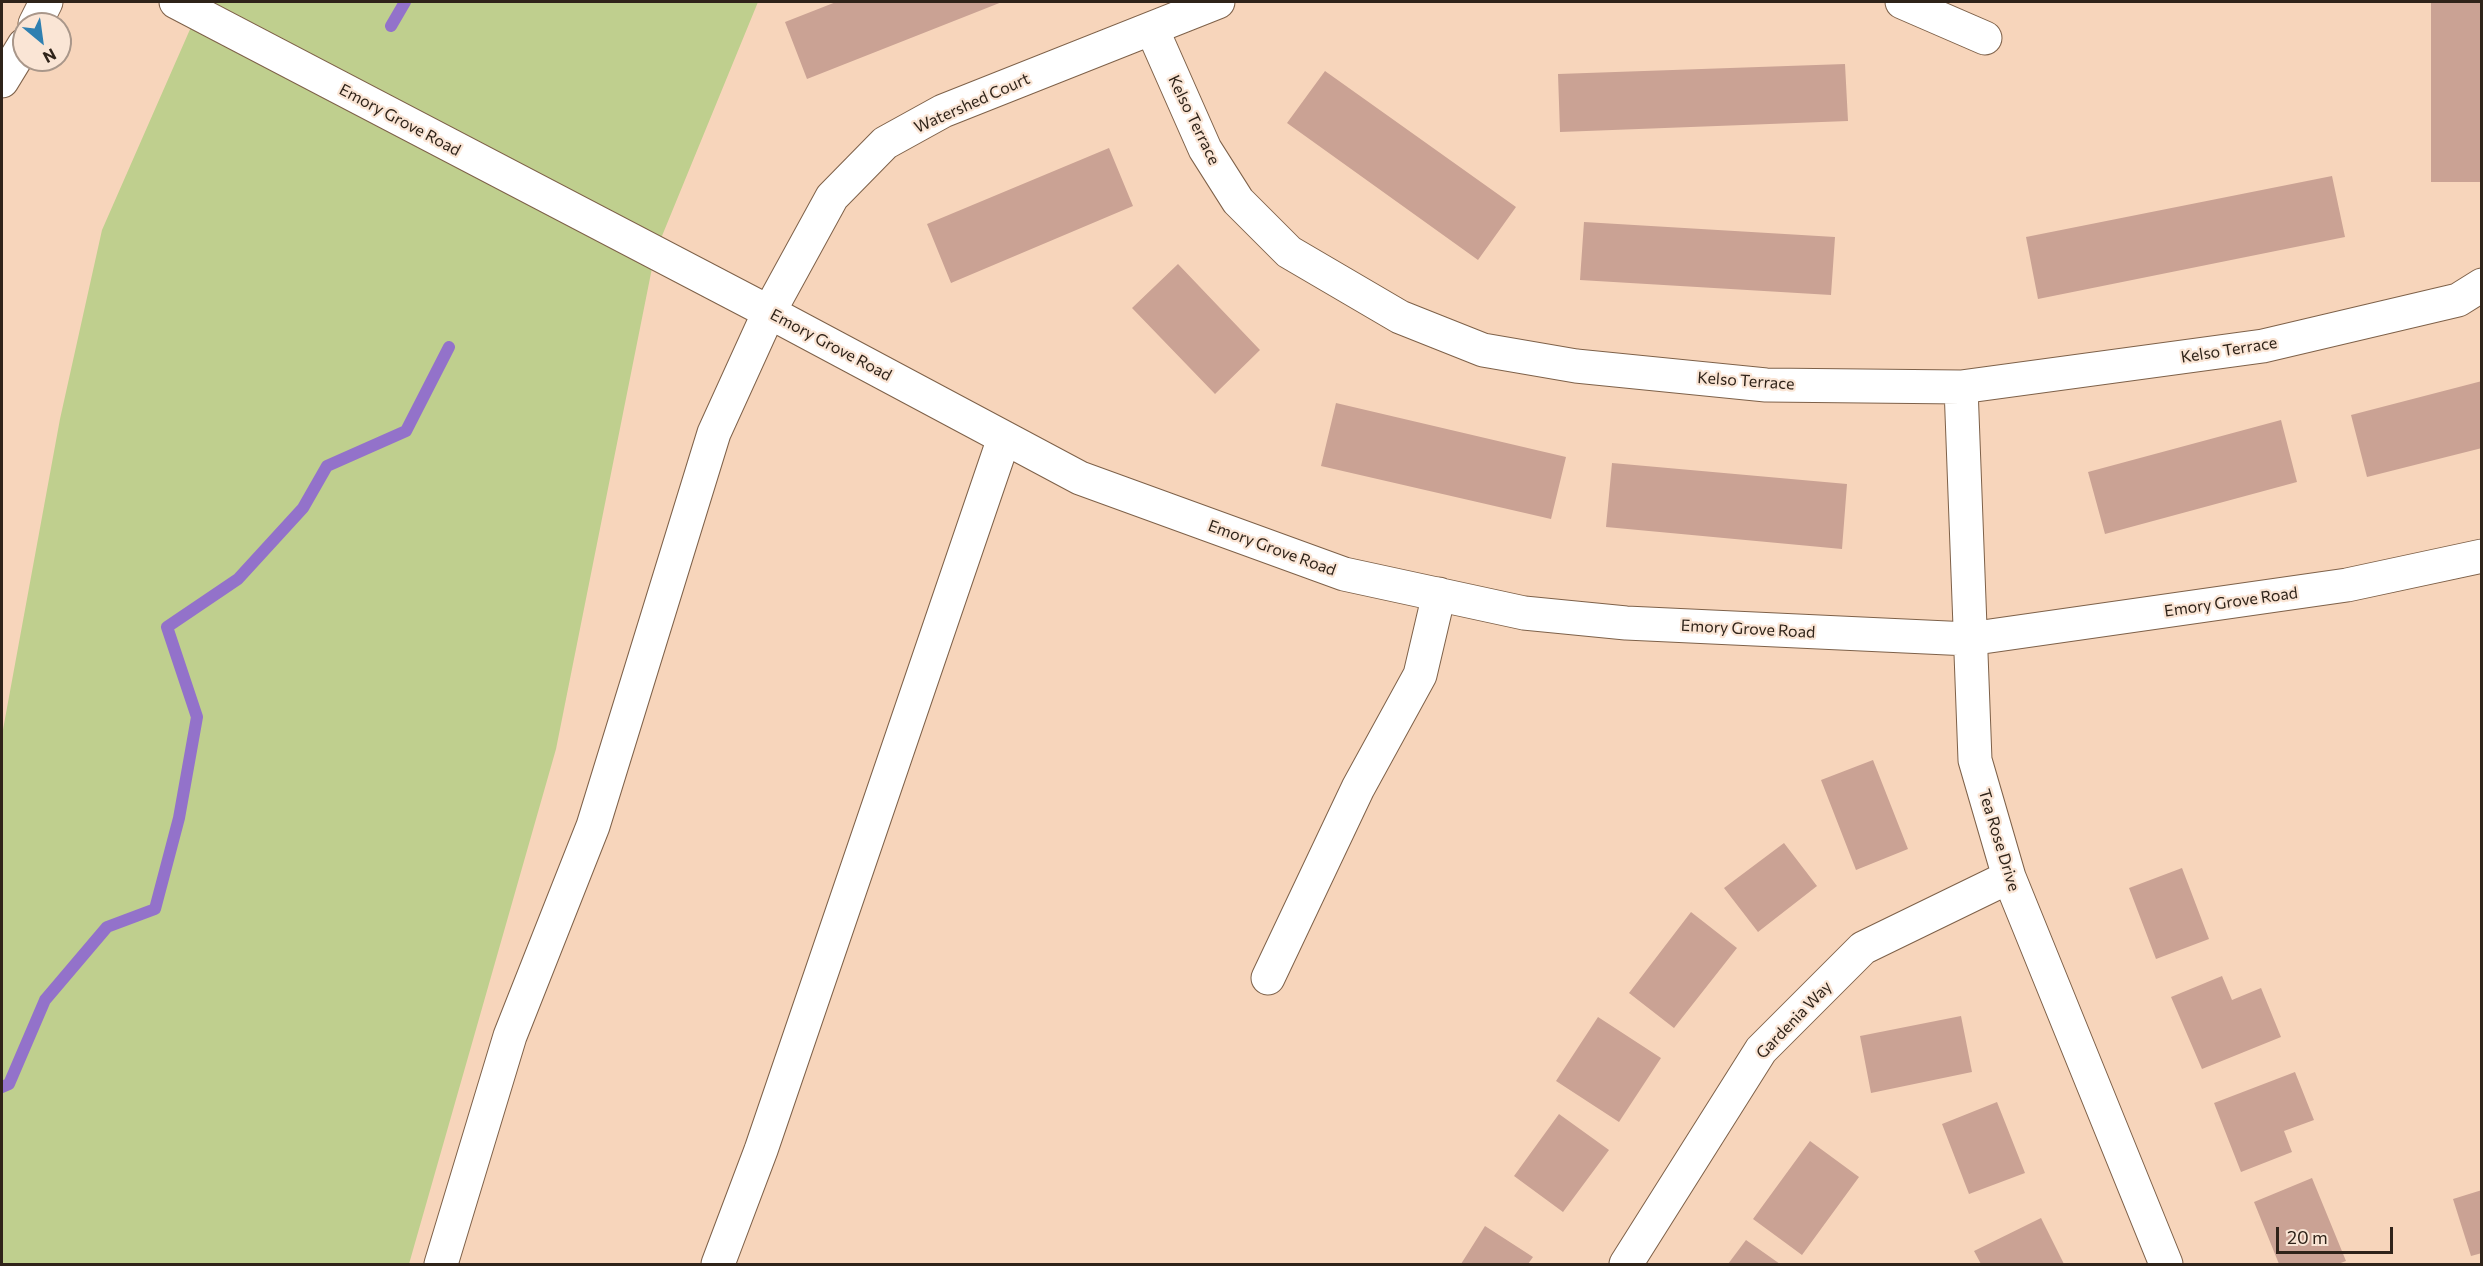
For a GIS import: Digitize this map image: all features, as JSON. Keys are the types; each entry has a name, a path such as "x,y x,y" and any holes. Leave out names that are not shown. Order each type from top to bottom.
{"street":[{"name":"Watershed Court","path":"441,1264 510,1036 594,826 714,433 768,312 832,197 885,143 943,111 1218,2"},
{"path":"1902,2 1985,38"},
{"name":"Emory Grove Road","path":"192,5 356,98 768,312 1080,478 1344,574 1524,613 1626,623 1969,639 2347,585 2481,556"},
{"name":"Kelso Terrace","path":"1152,29 1205,149 1238,201 1289,252 1400,317 1483,350 1576,366 1766,385 1961,387 2263,346 2458,300 2481,285"},
{"path":"2,81 12,65"},
{"name":"Tea Rose Drive","path":"1961,387 1975,760 2009,877 2166,1264"},
{"path":"718,1264 761,1150 1004,438"},
{"path":"1268,978 1358,788 1420,675 1439,594"},
{"name":"Gardenia Way","path":"1626,1264 1761,1050 1863,948 2009,877"}],"green space":[{"path":"202,2 758,2 655,253 556,749 409,1264 2,1264 2,735 60,419 102,230"}],"building":[{"path":"836,2 1002,2 807,79 785,22"},
{"path":"2431,2 2482,2 2482,182 2431,182"},
{"path":"1845,64 1848,121 1560,132 1558,74"},
{"path":"1325,71 1516,207 1478,260 1287,123"},
{"path":"1109,148 1133,206 951,283 927,224"},
{"path":"2332,176 2345,237 2038,299 2026,237"},
{"path":"1584,222 1835,237 1831,295 1580,280"},
{"path":"1178,264 1260,350 1215,394 1132,308"},
{"path":"2482,381 2482,448 2367,477 2351,415"},
{"path":"1336,403 1566,457 1551,519 1321,466"},
{"path":"2281,420 2297,482 2105,534 2088,472"},
{"path":"1612,463 1847,484 1842,549 1606,527"},
{"path":"1873,760 1908,849 1856,870 1821,780"},
{"path":"1784,843 1817,886 1758,932 1724,888"},
{"path":"2182,868 2209,939 2156,959 2129,888"},
{"path":"1691,912 1737,948 1674,1028 1629,993"},
{"path":"2222,976 2232,1000 2261,988 2281,1037 2202,1069 2171,997"},
{"path":"1961,1016 1972,1072 1871,1093 1860,1036"},
{"path":"1598,1017 1661,1058 1619,1122 1556,1081"},
{"path":"2295,1072 2314,1120 2284,1131 2292,1152 2241,1172 2214,1103"},
{"path":"1997,1102 2025,1173 1969,1194 1942,1124"},
{"path":"1559,1114 1609,1150 1563,1212 1514,1176"},
{"path":"1810,1141 1859,1177 1802,1255 1753,1219"},
{"path":"2312,1178 2346,1261 2338,1264 2279,1264 2254,1202"},
{"path":"2482,1190 2482,1253 2471,1256 2453,1199"},
{"path":"2041,1218 2064,1264 1981,1264 1974,1251"},
{"path":"1485,1226 1533,1257 1528,1264 1461,1264"},
{"path":"1746,1240 1780,1264 1728,1264"}],"waterway":[{"path":"391,26 405,2"},
{"path":"2,1087 9,1084 45,1000 107,927 155,909 179,818 197,717 167,627 238,579 303,508 327,466 406,431 449,347"}]}
